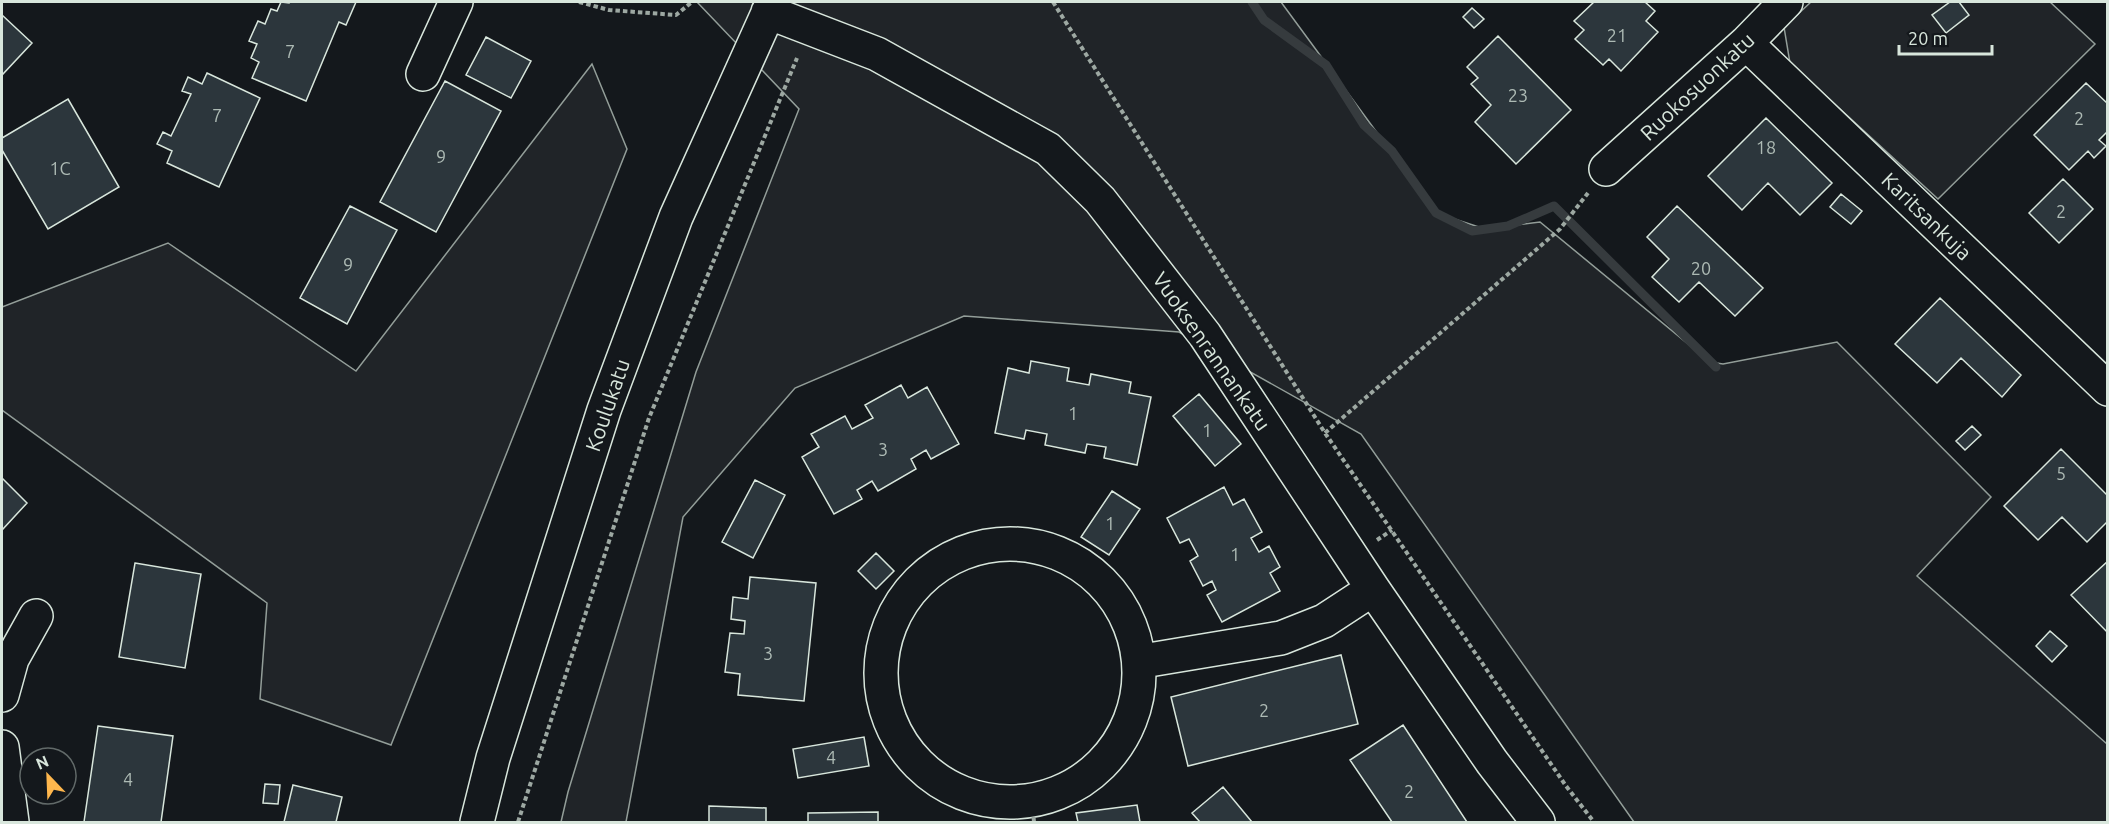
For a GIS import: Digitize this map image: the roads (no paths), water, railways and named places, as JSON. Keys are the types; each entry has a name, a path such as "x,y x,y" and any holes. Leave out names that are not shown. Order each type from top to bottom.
{"street":[{"path":"423,74 456,2"},
{"name":"Ruokosuonkatu","path":"1606,169 1746,43 1786,2"},
{"name":"Vuoksenrannankatu","path":"771,7 810,27 877,54 1048,149 1100,200 1205,335 1373,589 1492,762 1538,822"},
{"name":"Koulukatu","path":"477,822 493,758 603,410 676,217 771,7"},
{"name":"Karitsankuja","path":"1746,43 2108,389"},
{"path":"1020,543 1063,554 1099,578 1126,613 1143,661 1136,705 1115,750 1079,784 1033,812 988,802 946,787 912,760 889,722 880,680 885,636 904,596 936,566 976,547 1020,543"},
{"path":"1143,661 1281,638 1323,621 1373,589"},
{"path":"2,695 12,659 36,616"},
{"path":"2,747 12,822"}],"waterway":[{"path":"1252,2 1264,20 1326,65 1364,125 1392,151 1436,213 1472,231 1508,226 1554,206 1716,367"}]}
